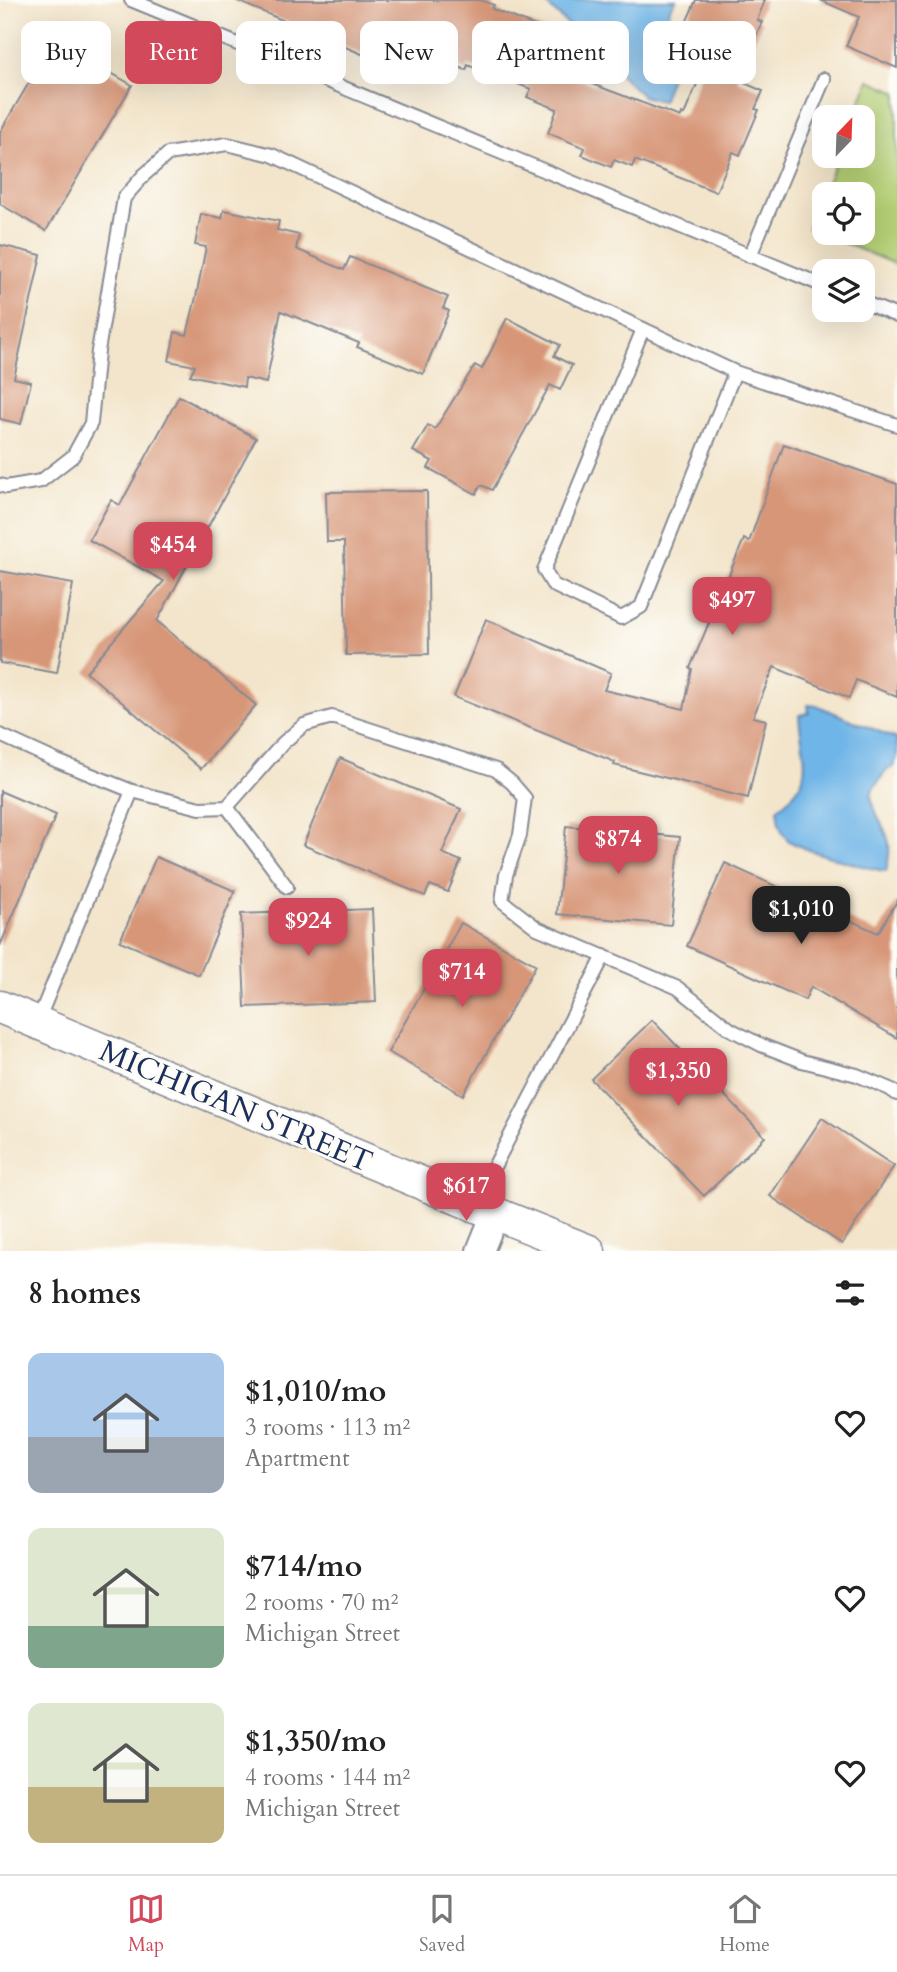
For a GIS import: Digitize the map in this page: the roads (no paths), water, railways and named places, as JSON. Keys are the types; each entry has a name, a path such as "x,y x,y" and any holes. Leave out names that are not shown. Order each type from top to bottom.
{"street":[{"name":"MICHIGAN STREET","path":"0,1007 589,1251"},
{"path":"480,1251 485,1210"}],"lane":[{"path":"131,0 812,281"},
{"path":"750,256 824,79"},
{"path":"0,485 6,487 41,481 73,456 91,423 98,351 124,198 144,175 168,154 227,144 272,155 735,372 897,425"},
{"path":"875,307 897,316"},
{"path":"643,329 544,570 553,585 589,604 621,618 641,607 735,372"},
{"path":"0,735 132,791 200,808 227,807 284,742 304,724 332,717 495,770 525,798 520,835 506,875 502,901 537,928 678,988 730,1029 761,1045 802,1061 858,1075 890,1088 897,1094"},
{"path":"37,1023 132,791"},
{"path":"227,807 287,887"},
{"path":"485,1210 604,956"}],"water":[{"path":"542,0 676,0 670,8 669,21 643,21 643,84 668,84 662,101 643,96 629,83 629,21 564,21"},
{"path":"808,705 818,706 897,739 897,759 873,789 871,796 888,838 889,857 886,871 804,848 787,839 782,832 778,808 799,787 803,776 805,765 799,715 809,713"}]}
